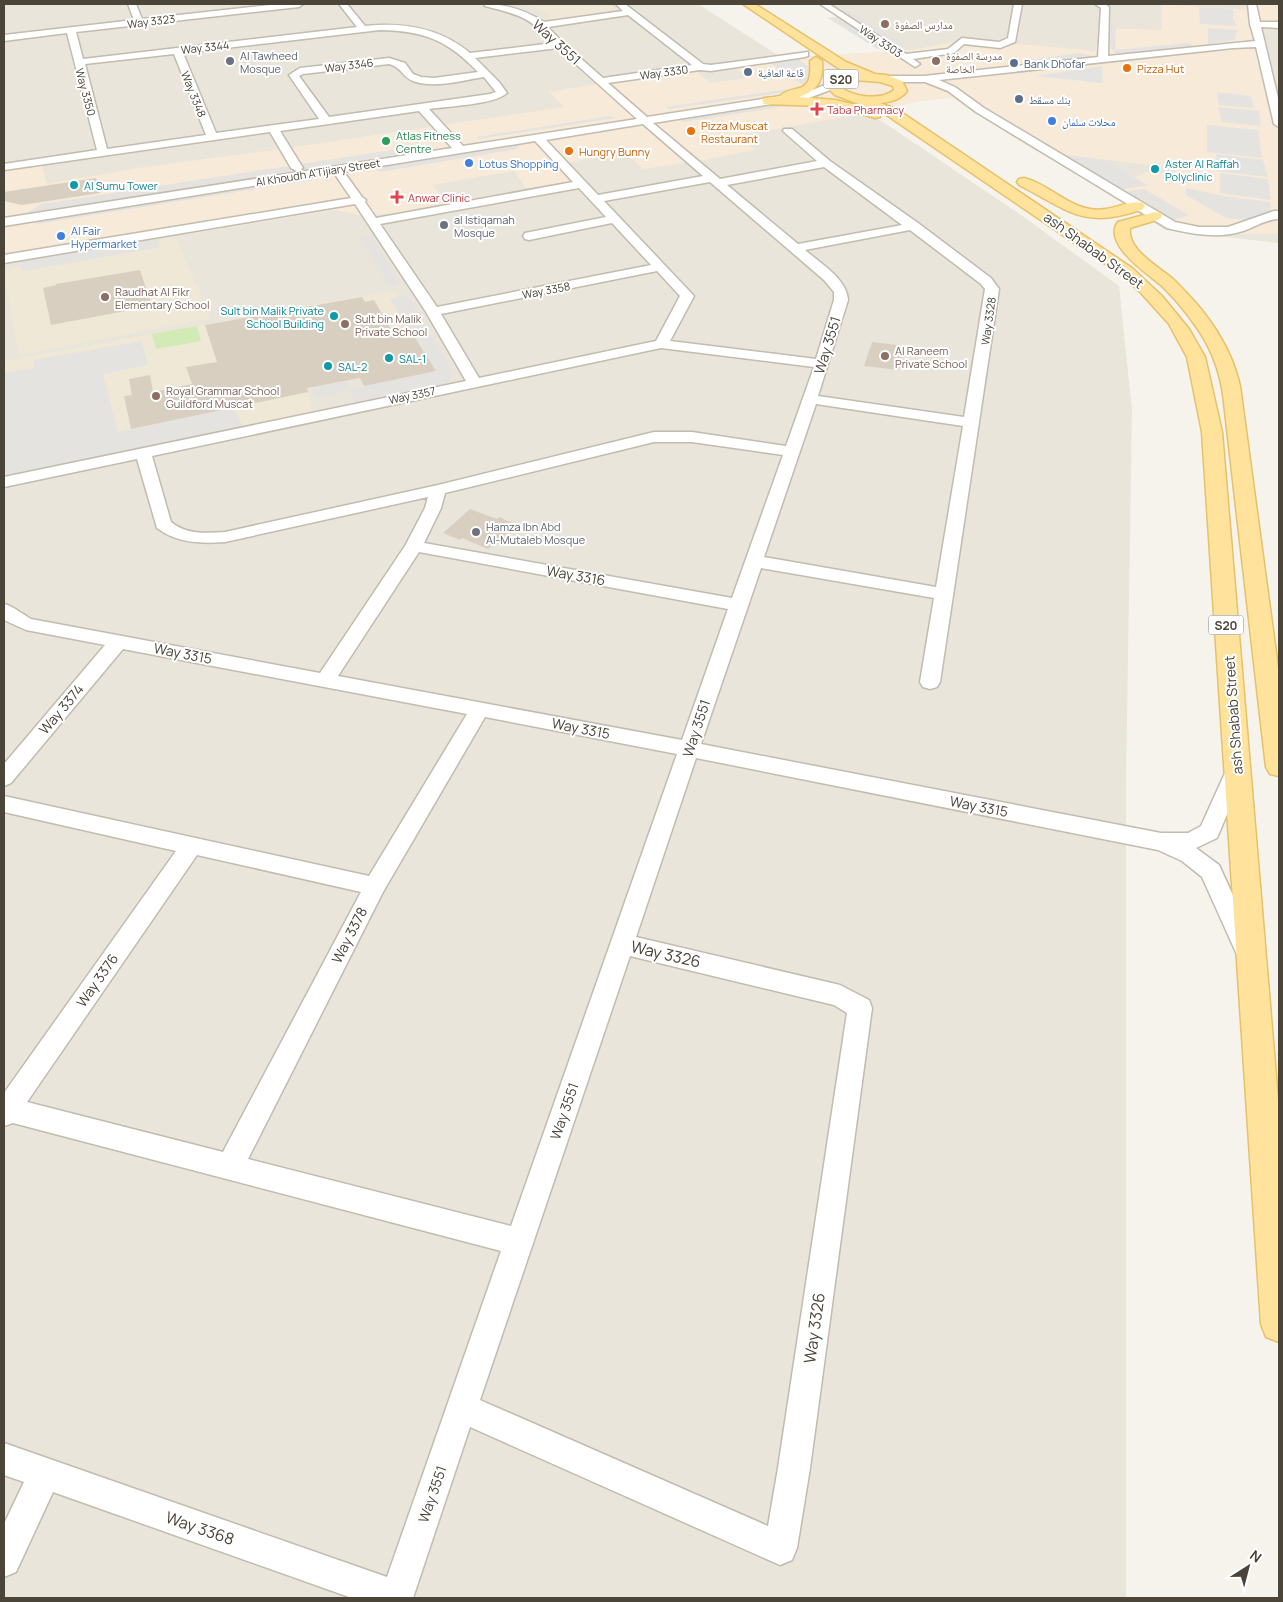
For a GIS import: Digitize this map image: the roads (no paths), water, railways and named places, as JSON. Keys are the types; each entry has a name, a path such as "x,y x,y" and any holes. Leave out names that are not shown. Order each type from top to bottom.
{"main road":[{"name":"S20","path":"748,4 842,65 873,77"},
{"name":"S20","path":"736,9 832,73 835,83 834,88 840,93 855,98 878,99 900,92 898,84 886,79 873,77 855,76 835,83"},
{"path":"768,101 800,93 815,83 818,73 816,61"},
{"name":"ash Shabab Street","path":"900,92 902,102 911,111 1145,265 1181,294 1209,332 1224,362 1233,392 1236,429 1279,767"},
{"name":"ash Shabab Street","path":"855,98 893,113 1126,271 1160,302 1180,329 1196,358 1212,432 1279,1324"},
{"path":"768,101 809,100 848,105 919,130"},
{"path":"1006,173 1084,214 1109,216 1138,206"},
{"path":"1145,265 1123,240 1121,228 1122,225 1131,221 1154,216"}],"street":[{"path":"132,4 139,22"},
{"name":"Way 3323","path":"4,38 263,6 299,4"},
{"path":"343,4 362,30"},
{"name":"Way 3551","path":"396,1598 792,452 822,364 841,300 841,292 836,284 797,248 645,121 560,45 542,26 523,13 488,4"},
{"name":"Way 3330","path":"620,4 700,67"},
{"name":"Way 3303","path":"824,4 905,57 934,79"},
{"path":"905,57 951,51 962,41 1000,45 1012,40 1018,4"},
{"path":"1099,4 1105,7 1103,60"},
{"path":"1252,4 1255,27 1261,45 1279,124"},
{"path":"542,26 631,12"},
{"path":"1220,47 1244,40 1255,27 1279,26"},
{"name":"Way 3344","path":"78,62 400,27 419,29 445,37 469,56 502,93 492,97 421,107"},
{"name":"Way 3350","path":"71,30 103,153"},
{"path":"469,56 560,45"},
{"path":"1000,45 1000,48 1032,68"},
{"path":"900,92 934,79 1220,47 1261,45"},
{"path":"1220,47 1250,54 1265,62"},
{"name":"Way 3348","path":"177,50 212,137"},
{"path":"700,67 711,68 805,54"},
{"name":"Way 3346","path":"326,121 294,75 300,71 388,61 402,65 410,76 419,80 434,81 485,74"},
{"name":"Way 3330","path":"601,81 700,67"},
{"path":"886,79 966,77 1008,71"},
{"path":"958,92 966,77"},
{"path":"934,79 958,92 969,103 980,110 1166,223 1183,228 1222,231 1248,226 1266,216 1279,215"},
{"name":"Al Khoudh A'Tijiary Street","path":"4,222 809,95 835,83"},
{"name":"Al Khoudh A'Tijiary Street","path":"768,101 812,97 855,98"},
{"path":"4,167 421,107 458,149"},
{"path":"273,128 297,168"},
{"name":"Way 3328","path":"788,131 826,163 914,226 986,281 992,289 930,682"},
{"path":"538,138 687,296 661,344"},
{"path":"596,199 826,163"},
{"path":"337,169 360,200 434,312 474,382"},
{"path":"374,222 582,184"},
{"path":"4,259 360,200"},
{"path":"530,236 616,219"},
{"path":"797,248 914,226"},
{"name":"Way 3358","path":"434,312 659,267"},
{"name":"Way 3357","path":"4,482 661,344 822,364"},
{"path":"810,399 972,423"},
{"path":"143,452 163,524 172,532 206,539 225,537 438,490 654,437 692,437 792,452"},
{"path":"326,680 414,546 433,508 438,490"},
{"name":"Way 3316","path":"414,546 739,605"},
{"path":"754,561 944,594"},
{"name":"Way 3315","path":"4,610 12,617 26,624 690,749 1162,842"},
{"name":"Way 3374","path":"4,778 119,641"},
{"name":"Way 3378","path":"230,1166 374,886 480,709"},
{"path":"1162,842 1191,842 1209,832 1237,767"},
{"path":"4,804 191,847 374,886"},
{"path":"1162,842 1190,855 1211,871 1251,963"},
{"name":"Way 3376","path":"5,1111 191,847"},
{"name":"Way 3326","path":"462,1408 780,1548 794,1468 860,1008 840,996 622,944"},
{"path":"5,1111 230,1166 519,1242"},
{"name":"Way 3368","path":"4,1459 396,1598"},
{"path":"4,1560 45,1474"}],"place":[{"name":"مدارس الصفوة","path":"885,24"},
{"name":"Al Tawheed Mosque","path":"230,61"},
{"name":"مدرسة الصفوة الخاصة","path":"936,61"},
{"name":"Bank Dhofar","path":"1014,63"},
{"name":"Pizza Hut","path":"1127,68"},
{"name":"قاعة العافية","path":"748,72"},
{"name":"بنك مسقط","path":"1019,99"},
{"name":"Taba Pharmacy","path":"817,109"},
{"name":"محلات سلمان","path":"1052,121"},
{"name":"Pizza Muscat Restaurant","path":"691,131"},
{"name":"Atlas Fitness Centre","path":"386,141"},
{"name":"Hungry Bunny","path":"569,151"},
{"name":"Lotus Shopping","path":"469,163"},
{"name":"Aster Al Raffah Polyclinic","path":"1155,169"},
{"name":"Al Sumu Tower","path":"74,185"},
{"name":"Anwar Clinic","path":"397,197"},
{"name":"al Istiqamah Mosque","path":"444,225"},
{"name":"Al Fair Hypermarket","path":"61,236"},
{"name":"Raudhat Al Fikr Elementary School","path":"105,297"},
{"name":"Sult bin Malik Private School Building","path":"334,316"},
{"name":"Sult bin Malik Private School","path":"345,324"},
{"name":"Al Raneem Private School","path":"885,356"},
{"name":"SAL-1","path":"389,358"},
{"name":"SAL-2","path":"328,366"},
{"name":"Royal Grammar School Guildford Muscat","path":"156,396"},
{"name":"Hamza Ibn Abd Al-Mutaleb Mosque","path":"476,532"}]}
